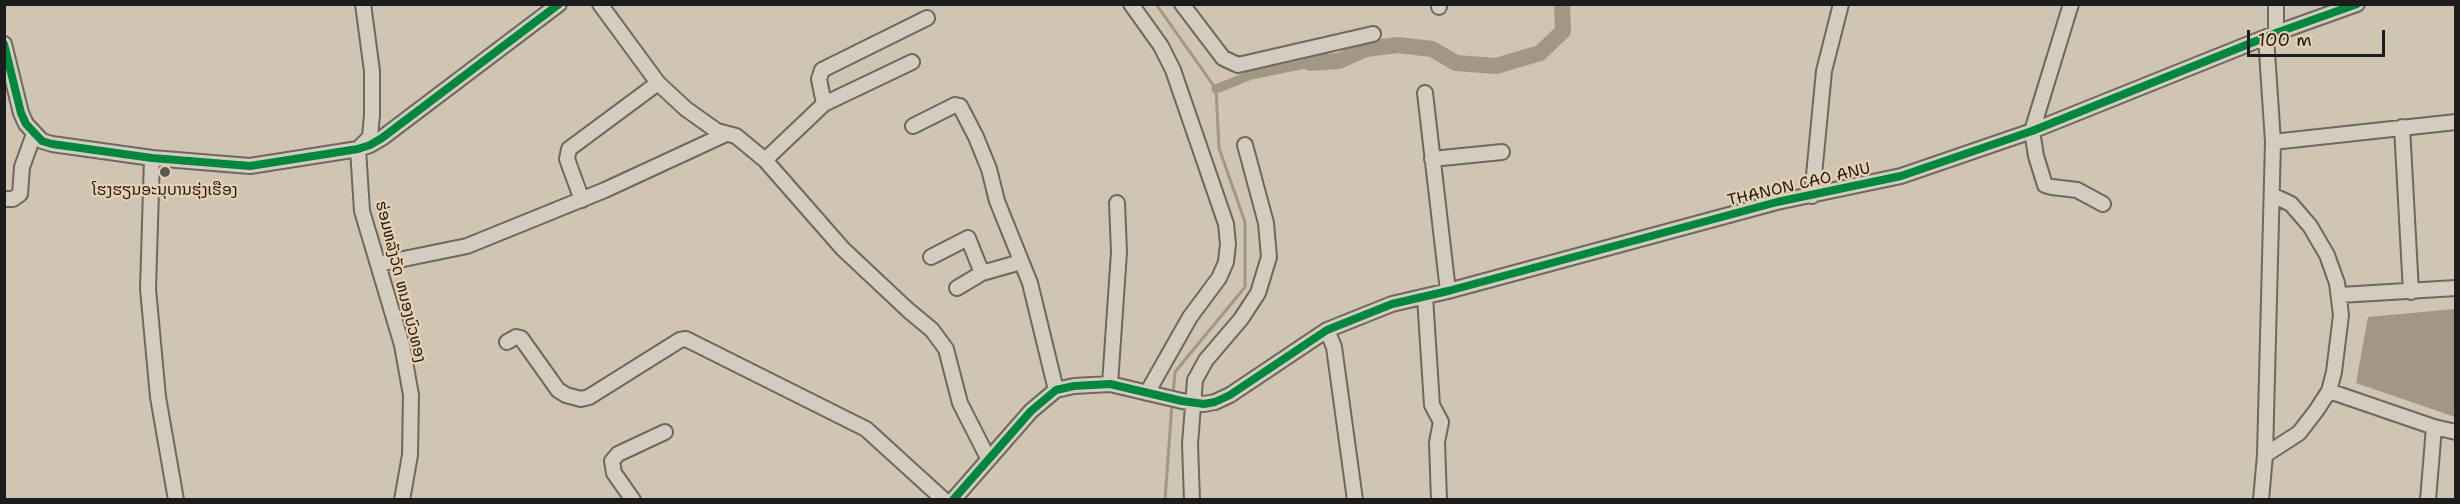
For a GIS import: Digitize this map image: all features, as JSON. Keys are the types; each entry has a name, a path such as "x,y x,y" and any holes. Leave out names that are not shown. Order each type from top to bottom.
{"street":[{"path":"358,149 370,137 372,128 372,71 363,4"},
{"path":"4,44 21,113 34,134 52,144 152,158 250,166 358,149 382,138 559,4"},
{"path":"600,4 658,83 686,109 717,131 736,136 765,160 843,249 932,330 940,340 951,363 960,403 988,458"},
{"path":"1131,4 1161,46 1173,70 1226,224 1228,244 1226,262 1220,278 1190,316 1147,393"},
{"path":"1182,4 1223,58 1238,65 1373,34"},
{"path":"1812,196 1824,70 1841,4"},
{"path":"2071,4 2032,131 2036,156 2045,185 2052,188 2077,190 2103,204"},
{"path":"2261,500 2265,455 2272,195 2271,35 2276,4"},
{"name":"THANON CAO ANU","path":"1187,402 1215,402 1230,395 1327,330 1392,304 1755,208 1901,176 2032,131 2271,35 2357,4"},
{"path":"824,104 819,79 822,70 927,18"},
{"path":"765,160 824,104 912,62"},
{"path":"582,200 567,159 569,149 658,83"},
{"path":"1425,93 1448,291"},
{"path":"913,126 955,105 960,106 989,169 998,201 1029,283 1056,390"},
{"path":"2273,142 2456,122"},
{"path":"2402,127 2411,292"},
{"path":"4,199 13,199 20,194 22,167 34,134"},
{"path":"379,264 467,246 582,200 726,134"},
{"path":"1192,500 1187,402 1206,360 1241,319 1258,293 1269,257 1266,223 1245,146"},
{"name":"ຮ່ອມຫລັງວັດ ຫນອງບົວທອງ","path":"358,149 363,211 402,345 411,396 410,455 402,500"},
{"path":"1432,159 1502,152"},
{"path":"152,158 148,289 158,396 176,500"},
{"path":"2265,455 2299,433 2329,391 2334,372 2341,315 2340,295 2326,255 2310,226 2291,204 2272,195"},
{"path":"1110,384 1119,252 1117,203"},
{"path":"932,257 968,238 982,273"},
{"path":"957,288 982,273 1021,262"},
{"path":"2340,295 2456,288"},
{"path":"1425,297 1432,405 1441,422 1437,442 1439,500"},
{"path":"1327,330 1334,347 1355,500"},
{"path":"507,342 516,337 521,338 558,390 581,399 589,397 680,340 686,339 860,425 944,500"},
{"path":"953,500 1037,405 1056,390 1074,386 1110,384 1187,402"},
{"path":"2329,391 2434,427 2456,432"},
{"path":"2428,500 2434,427"},
{"path":"633,500 614,473 612,461 618,454 665,432"}],"shaded area":[{"path":"2455,309 2455,417 2356,383 2368,317"}],"waterway":[{"path":"1156,4 1216,89 1219,148 1245,222 1245,287 1175,372 1173,395"},
{"path":"1310,63 1339,61 1366,49 1398,45 1432,49 1456,63 1496,66 1540,53 1563,31 1562,4"},
{"path":"1216,89 1251,75 1310,63"},
{"path":"1165,500 1172,404"}],"cycle path":[{"path":"4,44 21,113 26,124 42,141 152,158 250,166 358,149 370,145 559,4"},
{"path":"953,500 1031,411 1056,390 1074,386 1110,384 1182,401 1204,404 1215,402 1230,395 1327,330 1392,304 1777,202 1901,176 2032,131 2276,33 2357,4"}],"place":[{"name":"ໂຮງຮຽນອະນຸບານຮຸ່ງເຮືອງ","path":"165,172"}]}
